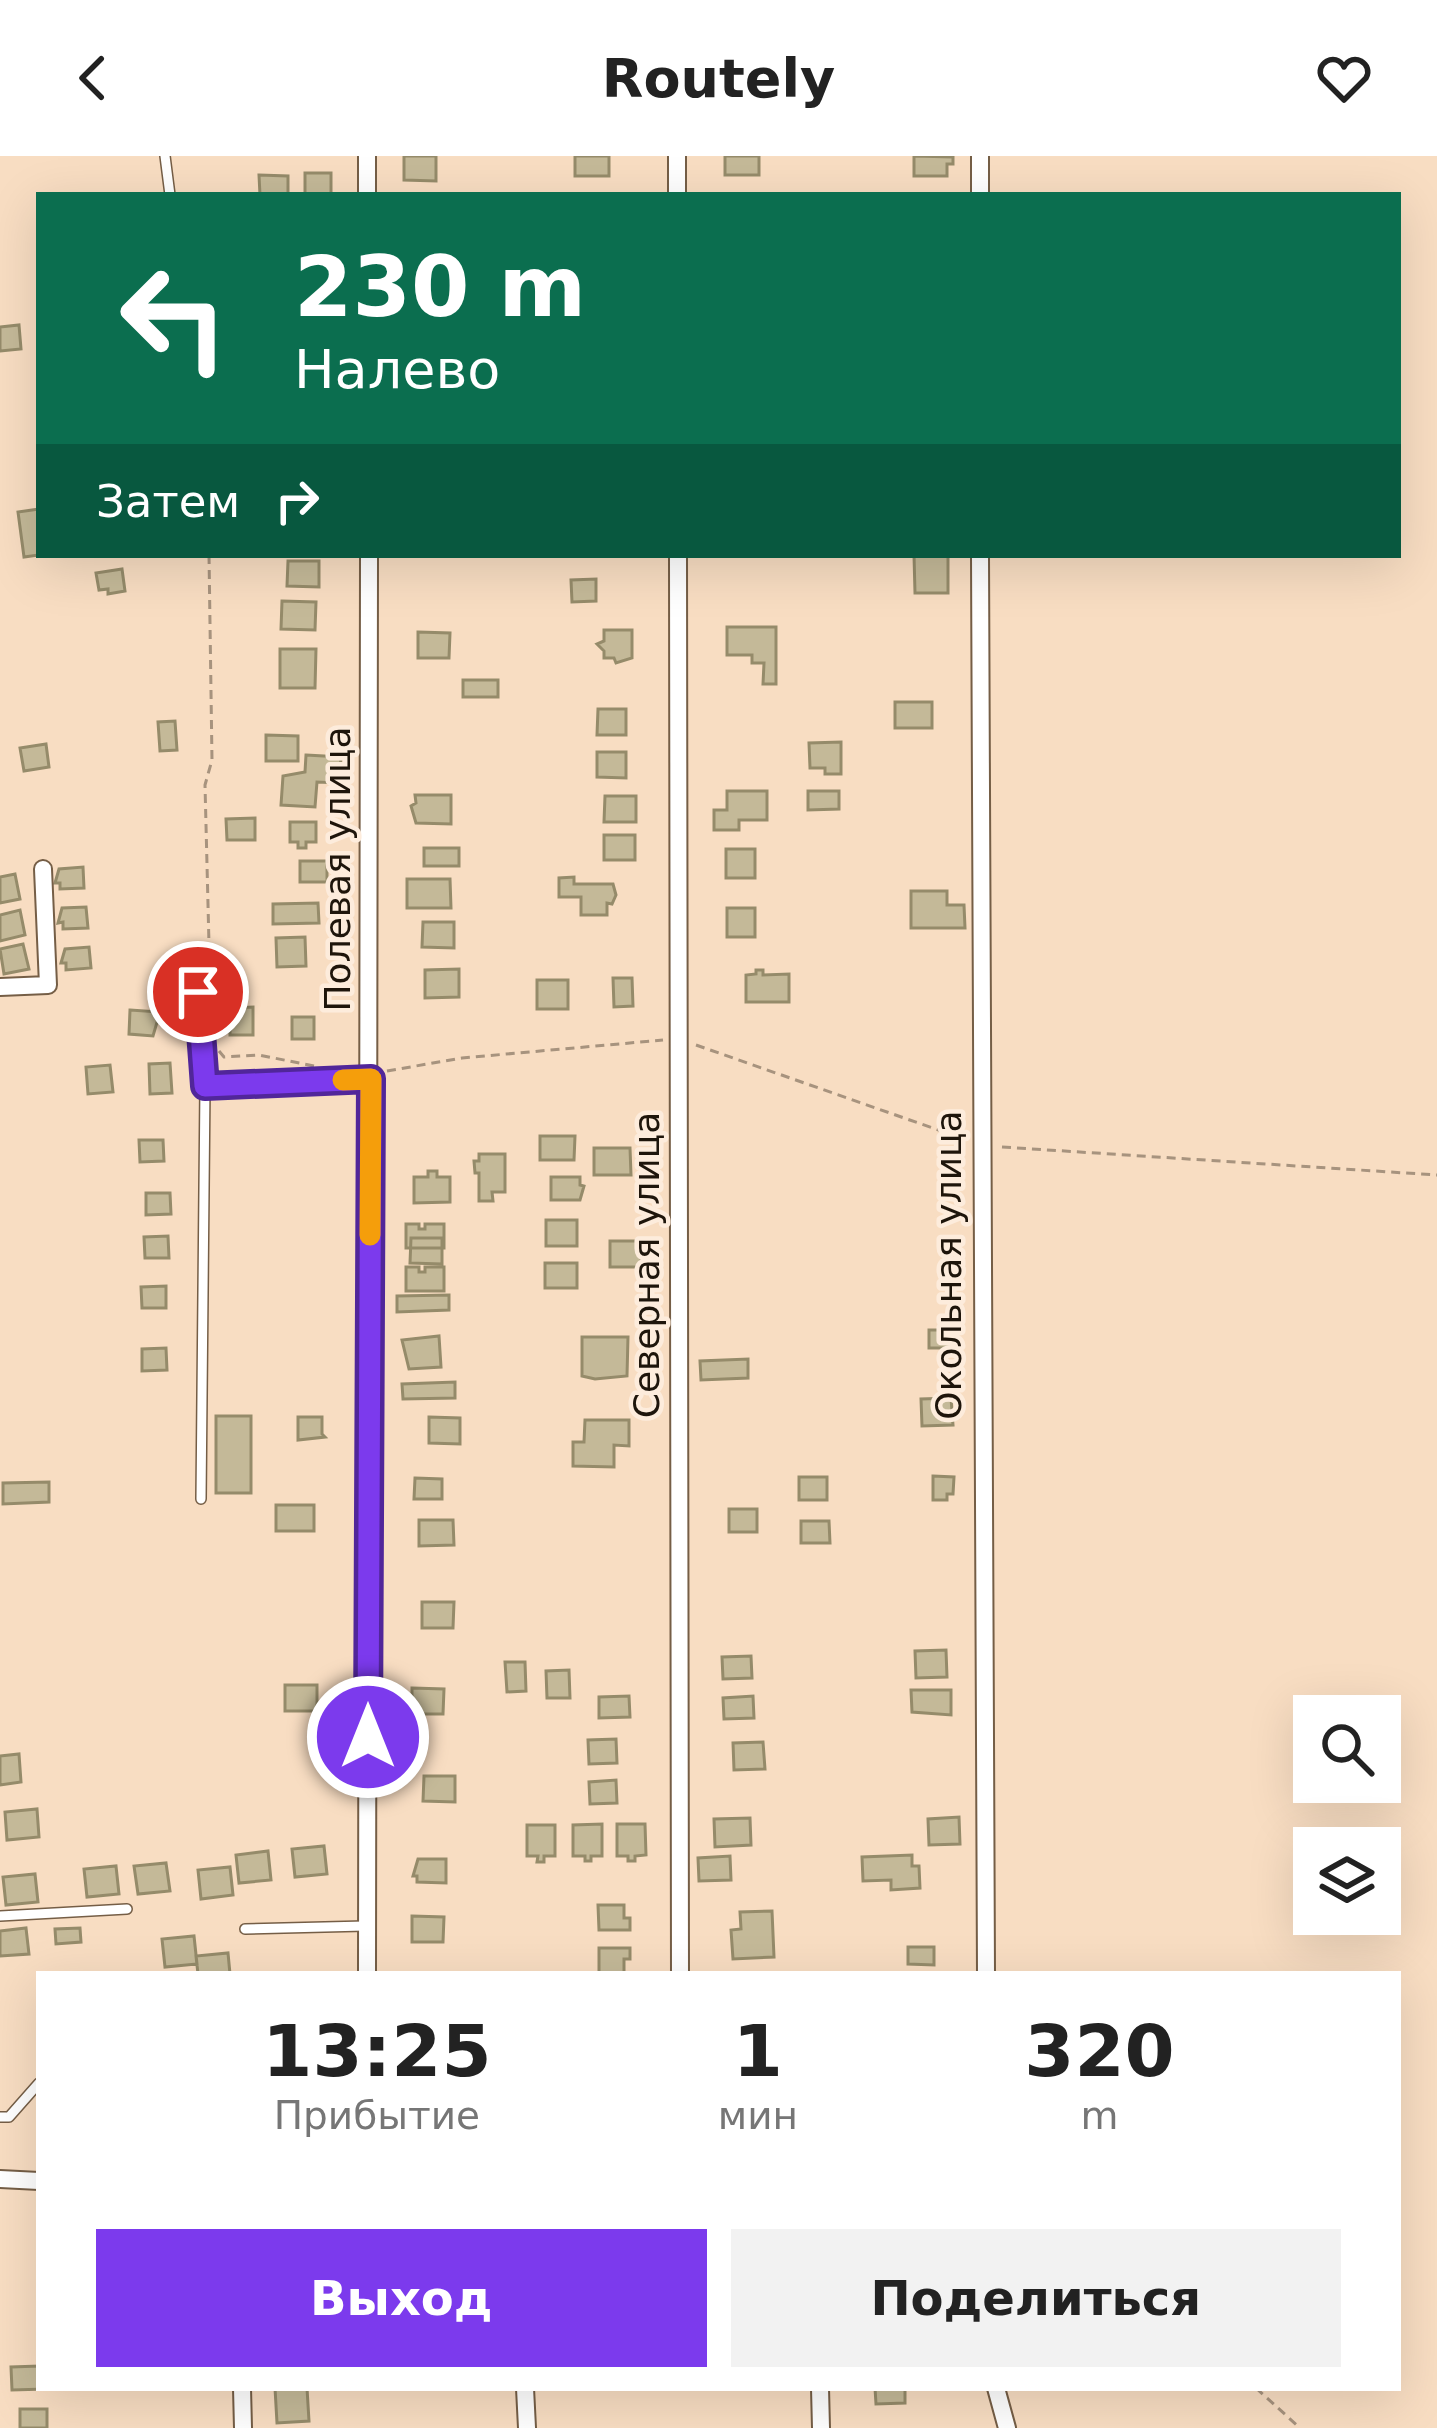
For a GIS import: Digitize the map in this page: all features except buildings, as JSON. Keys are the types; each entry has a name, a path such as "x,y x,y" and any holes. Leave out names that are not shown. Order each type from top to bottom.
{"street":[{"path":"367,156 367,192"},
{"path":"677,156 677,192"},
{"path":"980,156 980,192"},
{"name":"Полевая улица","path":"367,1971 369,558"},
{"name":"Северная улица","path":"678,558 680,1971"},
{"name":"Окольная улица","path":"980,558 986,1971"},
{"path":"0,987 48,985 43,869"},
{"path":"0,2180 36,2181"},
{"path":"242,2391 243,2428"},
{"path":"525,2391 527,2428"},
{"path":"820,2391 821,2428"},
{"path":"997,2391 1007,2428"}],"lane":[{"path":"165,156 170,192"},
{"path":"201,1499 204,992"},
{"path":"205,1086 371,1071"},
{"path":"0,1916 127,1910"},
{"path":"245,1929 367,1926"},
{"path":"0,2117 9,2117 36,2086"}],"path":[{"path":"204,992 211,925 206,785 212,760 209,558"},
{"path":"371,1071 392,1073 462,1058 679,1039 980,1145 1437,1175"},
{"path":"211,1041 224,1057 259,1055 316,1066"},
{"path":"1259,2391 1300,2428"}],"slow traffic":[{"path":"343,1080 371,1079 370,1235"}],"route":[{"path":"198,992 205,1086 371,1079 368,1737"}]}
